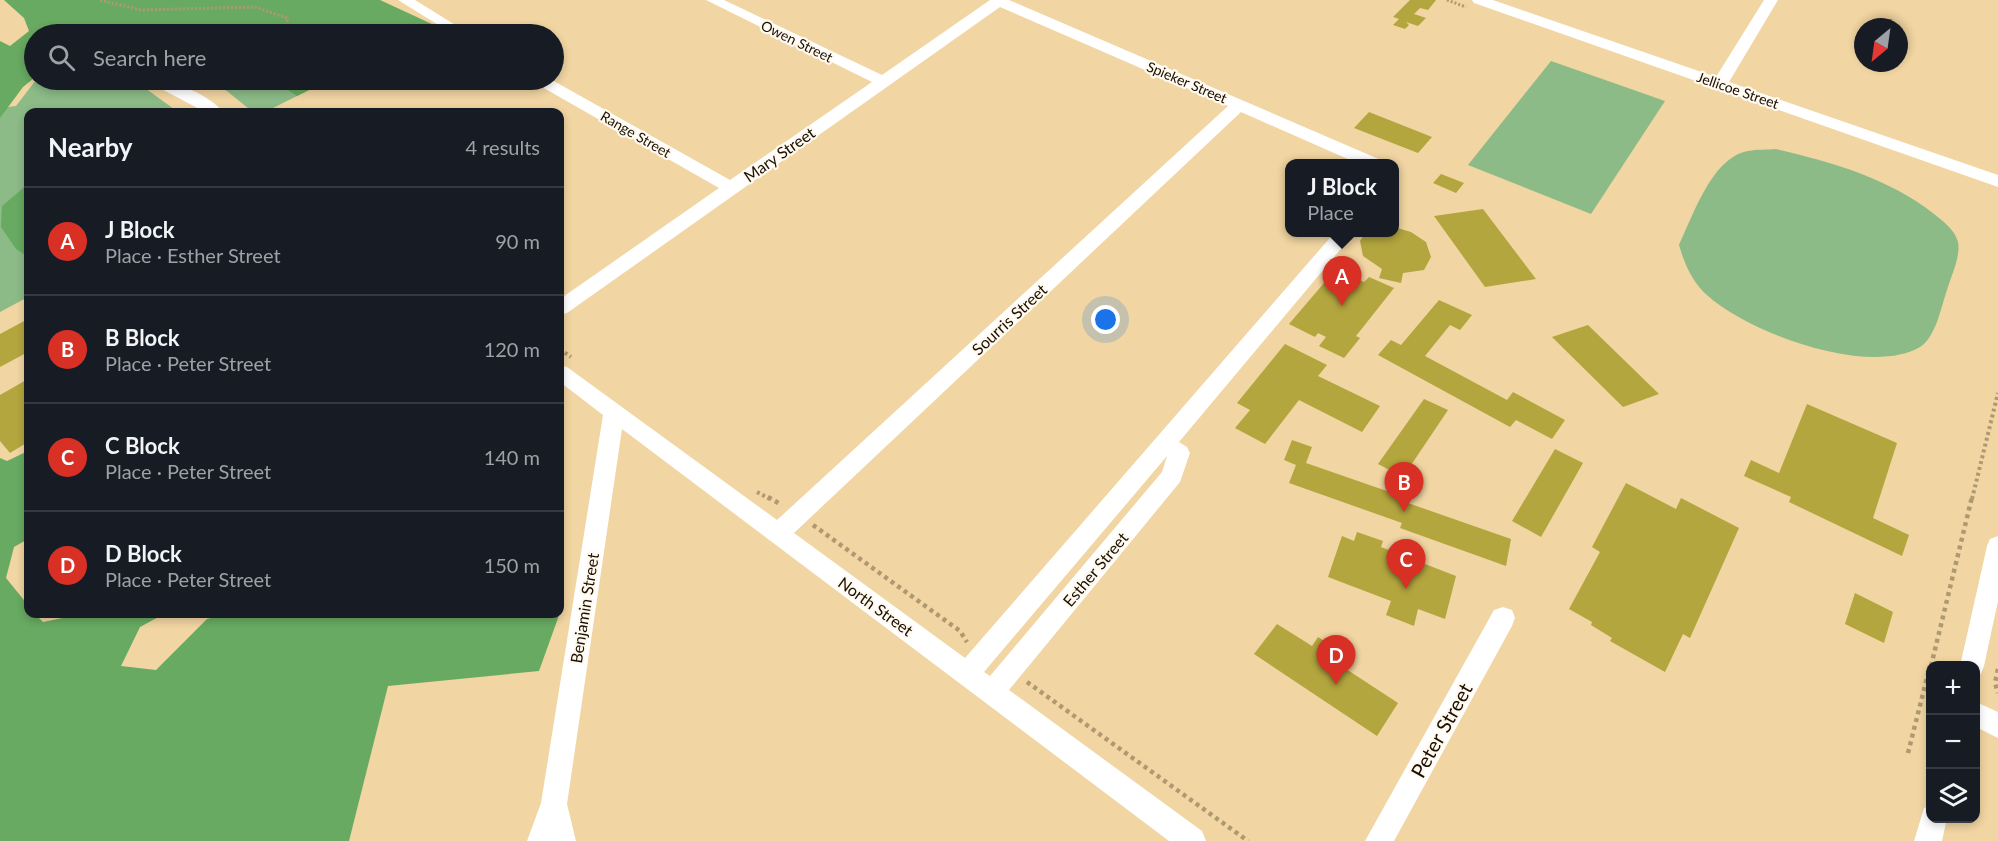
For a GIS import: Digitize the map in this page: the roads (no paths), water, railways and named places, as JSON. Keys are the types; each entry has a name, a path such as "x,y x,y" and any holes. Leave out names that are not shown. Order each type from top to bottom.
{"street":[{"path":"405,0 446,24"},
{"name":"Owen Street","path":"713,0 882,81"},
{"name":"Mary Street","path":"564,305 1000,0"},
{"name":"Spieker Street","path":"1000,0 1364,159"},
{"name":"Jellicoe Street","path":"1479,0 1998,181"},
{"path":"1720,83 1771,0"},
{"path":"180,90 200,100 210,108"},
{"path":"194,90 200,100"},
{"name":"Range Street","path":"559,90 730,188"},
{"name":"Sourris Street","path":"778,534 1240,104"},
{"name":"Esther Street","path":"967,673 1342,237"},
{"name":"North Street","path":"569,367 614,412 967,673 1179,837"},
{"name":"Benjamin Street","path":"541,841 554,803 614,412"},
{"name":"Esther Street","path":"992,692 1172,476 1179,453 1166,444"},
{"path":"1973,661 1998,546"},
{"name":"Peter Street","path":"1379,841 1503,618"},
{"path":"1978,715 1998,726"},
{"name":"Benjamin Street","path":"554,803 562,841"},
{"path":"1929,841 1933,823"}],"place":[{"name":"J Block","path":"1342,306"},
{"name":"B Block","path":"1404,512"},
{"name":"C Block","path":"1406,589"},
{"name":"D Block","path":"1336,685"}]}
